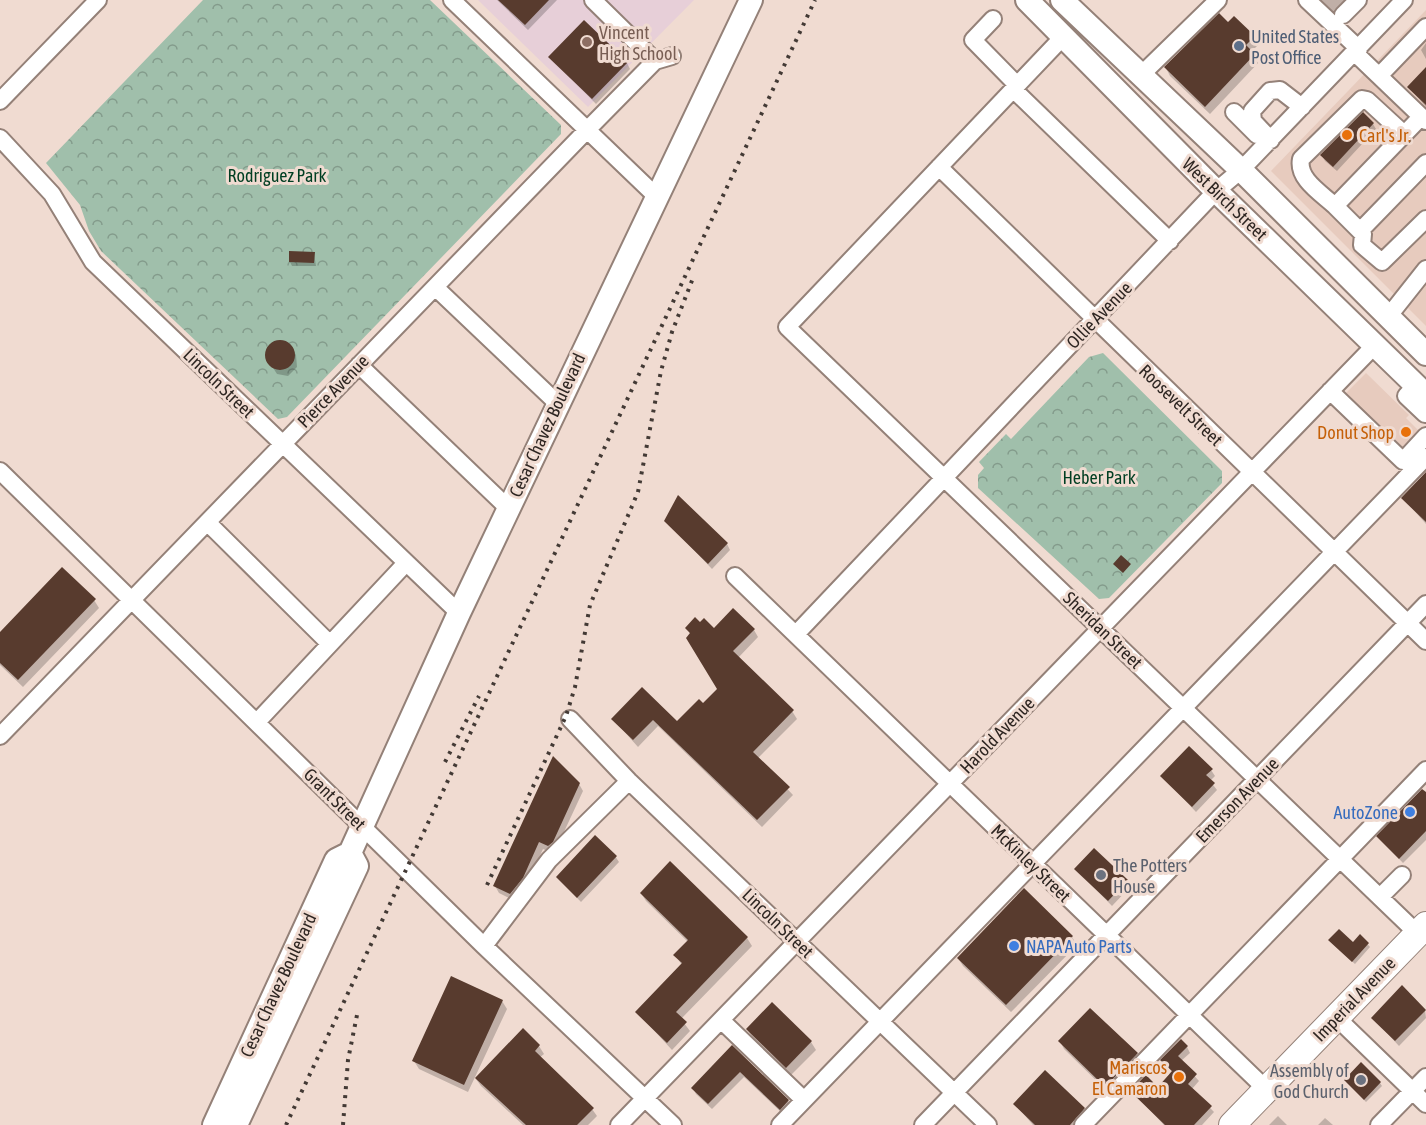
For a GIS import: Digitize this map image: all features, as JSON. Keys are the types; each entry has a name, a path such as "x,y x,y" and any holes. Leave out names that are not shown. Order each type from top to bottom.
{"highway":[{"name":"Imperial Avenue","path":"1241,1122 1267,1090 1423,930"}],"main road":[{"name":"Cesar Chavez Boulevard","path":"214,1125 336,860 350,853 361,824 557,403 751,0"},
{"name":"West Birch Street","path":"1027,0 1062,38 1216,191 1375,345"},
{"name":"West Birch Street","path":"1062,0 1241,170 1426,354"},
{"path":"1375,345 1399,351 1424,400"},
{"name":"Cesar Chavez Boulevard","path":"236,1125 357,866 350,853"},
{"path":"200,1125 275,967 293,954"}],"street":[{"path":"0,100 98,0"},
{"path":"452,0 656,196"},
{"path":"593,0 655,61"},
{"path":"1141,75 1218,0"},
{"path":"1307,0 1379,76 1424,119 1404,134 1335,207"},
{"path":"1343,15 1358,0"},
{"name":"Ollie Avenue","path":"797,633 1216,191 1241,170 1357,51 1401,1"},
{"path":"993,20 973,40 1015,87 1170,241"},
{"path":"1379,76 1426,27"},
{"path":"939,167 1062,38"},
{"name":"Pierce Avenue","path":"0,736 655,61 672,56"},
{"path":"1269,142 1253,121 1252,111 1269,91 1280,90 1302,107"},
{"path":"1404,134 1367,100 1362,99 1301,159 1299,168 1304,177 1360,231 1364,237 1362,245 1382,262 1426,219"},
{"path":"1234,112 1269,142"},
{"name":"Lincoln Street","path":"0,138 52,194 93,262 459,613"},
{"path":"1360,231 1426,163"},
{"name":"Roosevelt Street","path":"939,167 1426,640"},
{"name":"Sheridan Street","path":"939,167 787,327 1380,897 1423,930"},
{"path":"1388,317 1426,269"},
{"path":"435,287 557,403"},
{"name":"Harold Avenue","path":"619,1125 1375,345"},
{"path":"359,365 508,508"},
{"path":"1330,391 1403,461 1426,436"},
{"path":"780,1125 1426,457"},
{"name":"Grant Street","path":"0,471 483,945 673,1125"},
{"path":"208,523 330,644"},
{"path":"257,722 406,563"},
{"name":"McKinley Street","path":"735,576 797,633 949,784 1267,1090"},
{"name":"Emerson Avenue","path":"923,1125 1426,604"},
{"name":"Lincoln Street","path":"570,720 629,782 988,1125"},
{"path":"1083,1125 1426,770"},
{"path":"483,945 549,860 629,782"},
{"path":"1380,897 1402,876"},
{"path":"1337,1018 1426,1104"},
{"path":"721,1020 804,1100"},
{"path":"1379,1125 1426,1077"}],"shaded area":[{"name":"Vincent High School","path":"478,0 694,0 588,107"},
{"path":"1426,10 1426,326 1271,171"},
{"path":"1366,373 1409,415 1406,418 1420,432 1399,453 1342,397"}],"green space":[{"name":"Rodriguez Park","path":"203,0 430,0 561,125 561,134 287,417 278,419 101,251 89,231 80,205 46,163"},
{"name":"Heber Park","path":"1103,353 1222,471 1222,483 1109,598 1099,599 978,488 978,475 984,468 979,462 1006,434 1011,439 1089,357"}],"building":[{"path":"498,0 549,0 525,25"},
{"path":"1219,13 1228,22 1234,16 1255,36 1246,45 1255,54 1205,107 1164,67"},
{"path":"584,20 628,62 592,99 548,57"},
{"path":"1426,67 1426,105 1407,87"},
{"path":"1363,112 1374,123 1333,167 1320,155"},
{"path":"289,251 315,252 314,263 289,262"},
{"path":"280,340 291,344 295,355 291,366 280,370 269,366 265,355 269,344"},
{"path":"1426,472 1426,522 1401,498"},
{"path":"678,495 728,543 708,564 664,521"},
{"path":"1121,555 1131,564 1123,573 1113,564"},
{"path":"62,567 96,599 18,680 0,663 0,632"},
{"path":"733,608 755,629 733,651 794,710 753,752 790,787 757,820 653,720 633,740 611,719 642,687 677,721 699,699 703,703 717,689 686,638 690,633 685,628 695,617 700,622 704,618 714,628"},
{"path":"1189,746 1213,769 1206,775 1215,783 1192,807 1160,776"},
{"path":"553,756 580,783 553,842 548,846 539,842 523,878 510,894 493,886"},
{"name":"AutoZone","path":"1422,789 1426,792 1426,831 1399,859 1376,836"},
{"path":"595,835 617,856 577,898 556,877"},
{"name":"The Potters House","path":"1094,848 1128,880 1108,901 1074,869"},
{"path":"670,861 748,937 676,1012 687,1022 667,1043 635,1012 682,963 673,955 688,940 640,893"},
{"name":"NAPA Auto Parts","path":"1024,888 1073,936 1006,1005 957,958"},
{"path":"1339,929 1353,942 1360,934 1369,943 1352,962 1328,940"},
{"path":"451,976 503,1000 464,1085 412,1061"},
{"path":"1402,985 1426,1010 1395,1041 1371,1018"},
{"path":"772,1002 812,1041 786,1068 746,1029"},
{"path":"1090,1008 1138,1053 1105,1087 1058,1041"},
{"path":"523,1028 540,1045 535,1051 594,1108 577,1125 526,1125 475,1078"},
{"path":"1181,1039 1188,1046 1178,1056 1197,1074 1188,1084 1212,1106 1194,1125 1165,1125 1130,1091 1146,1075 1158,1087 1172,1071 1160,1060"},
{"path":"732,1045 789,1100 780,1110 740,1072 708,1104 691,1088"},
{"path":"1361,1062 1381,1082 1364,1100 1344,1080"},
{"path":"1045,1070 1085,1108 1070,1125 1035,1125 1013,1104"}],"railway":[{"path":"286,1125 815,0"},
{"path":"487,885 566,716 575,687 590,605 638,492 661,371 672,332 693,278"},
{"path":"445,762 479,696"},
{"path":"343,1125 348,1060 357,1015"}],"place":[{"name":"Vincent High School","path":"587,42"},
{"name":"United States Post Office","path":"1239,46"},
{"name":"Carl's Jr.","path":"1347,135"},
{"name":"Donut Shop","path":"1406,432"},
{"name":"AutoZone","path":"1410,812"},
{"name":"The Potters House","path":"1101,875"},
{"name":"NAPA Auto Parts","path":"1014,946"},
{"name":"Mariscos El Camaron","path":"1179,1077"},
{"name":"Assembly of God Church","path":"1361,1080"}]}
